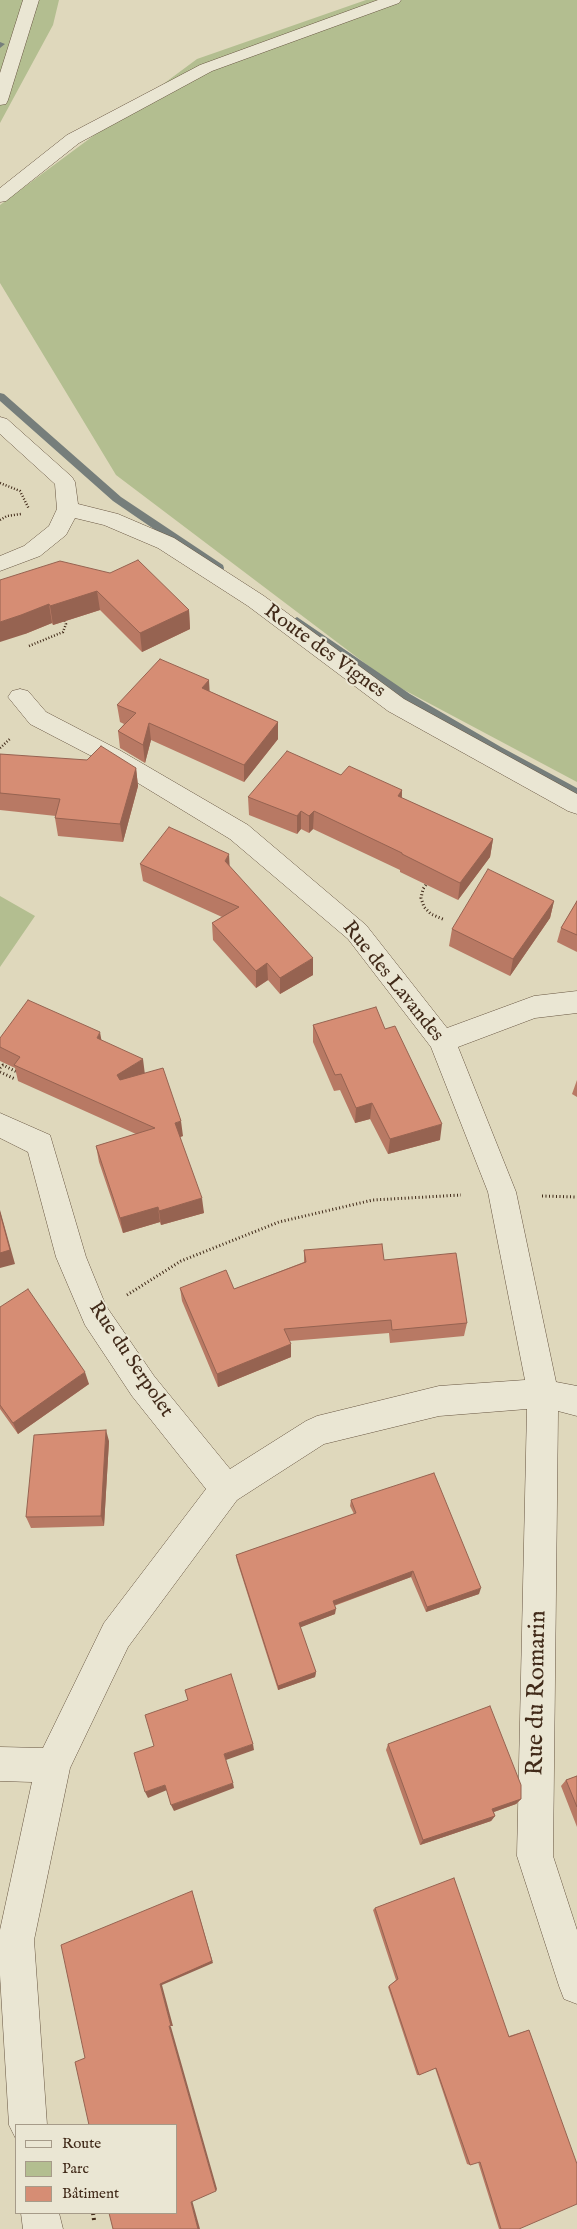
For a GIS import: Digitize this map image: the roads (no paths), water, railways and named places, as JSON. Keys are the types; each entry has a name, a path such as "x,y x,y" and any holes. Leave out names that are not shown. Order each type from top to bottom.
{"street":[{"path":"0,100 31,0"},
{"path":"0,197 73,140 206,68 393,0"},
{"path":"0,423 65,482 68,510 58,530 32,551 0,564"},
{"name":"Route des Vignes","path":"68,510 110,519 166,543 256,601 396,705 577,804"},
{"name":"Rue des Lavandes","path":"20,697 38,718 113,757 239,832 357,932 442,1041 502,1192 543,1393"},
{"path":"442,1041 534,1007 577,1002"},
{"name":"Rue du Serpolet","path":"0,1125 40,1144 71,1257 95,1315 143,1386 226,1489"},
{"path":"28,2124 16,1940 53,1765 116,1635 226,1489 317,1431 439,1401 543,1393 577,1400"},
{"name":"Rue du Romarin","path":"543,1393 535,1856 577,1986"},
{"path":"0,1764 53,1765"},
{"path":"40,2214 44,2229"}],"waterway":[{"path":"0,396 117,499 219,568"},
{"path":"297,621 406,697 497,750 577,793"}]}
